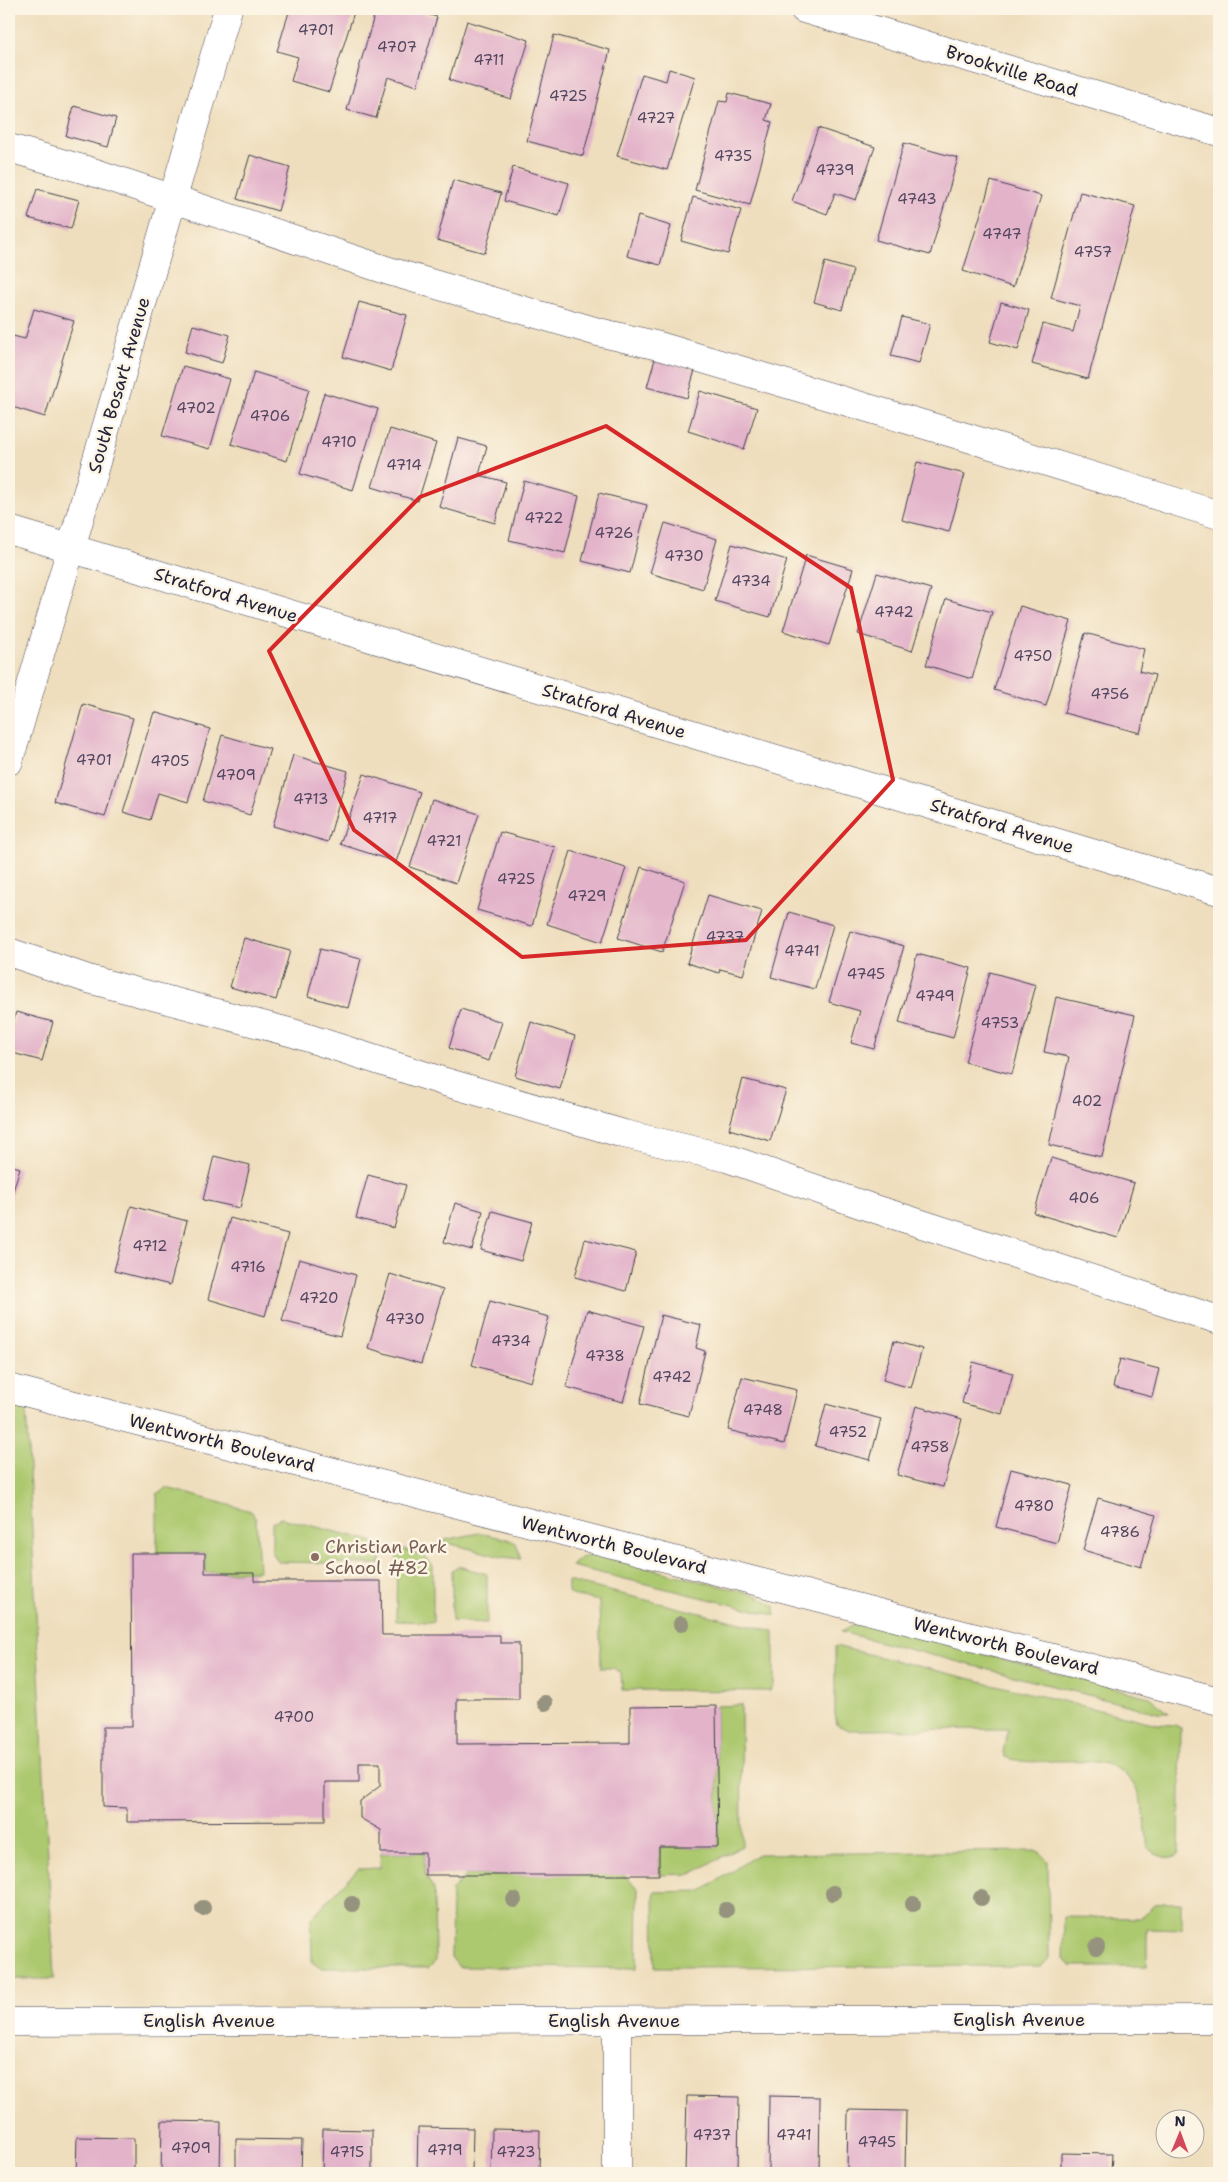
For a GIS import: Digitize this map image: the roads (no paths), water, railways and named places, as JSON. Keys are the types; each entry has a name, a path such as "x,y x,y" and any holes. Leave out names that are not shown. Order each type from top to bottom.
{"street":[{"name":"South Bosart Avenue","path":"9,761 228,9"},
{"name":"Brookville Road","path":"804,9 1219,132"},
{"path":"9,148 93,172 389,271 598,332 659,346 959,434 1219,515"},
{"name":"Stratford Avenue","path":"9,530 1219,891"},
{"path":"9,952 88,979 293,1033 442,1081 605,1128 727,1158 863,1205 1219,1320"},
{"name":"Wentworth Boulevard","path":"9,1388 1219,1701"},
{"name":"English Avenue","path":"9,2022 1219,2019"},
{"path":"617,2021 617,2173"}],"place":[{"name":"Christian Park School #82","path":"315,1557"}]}
